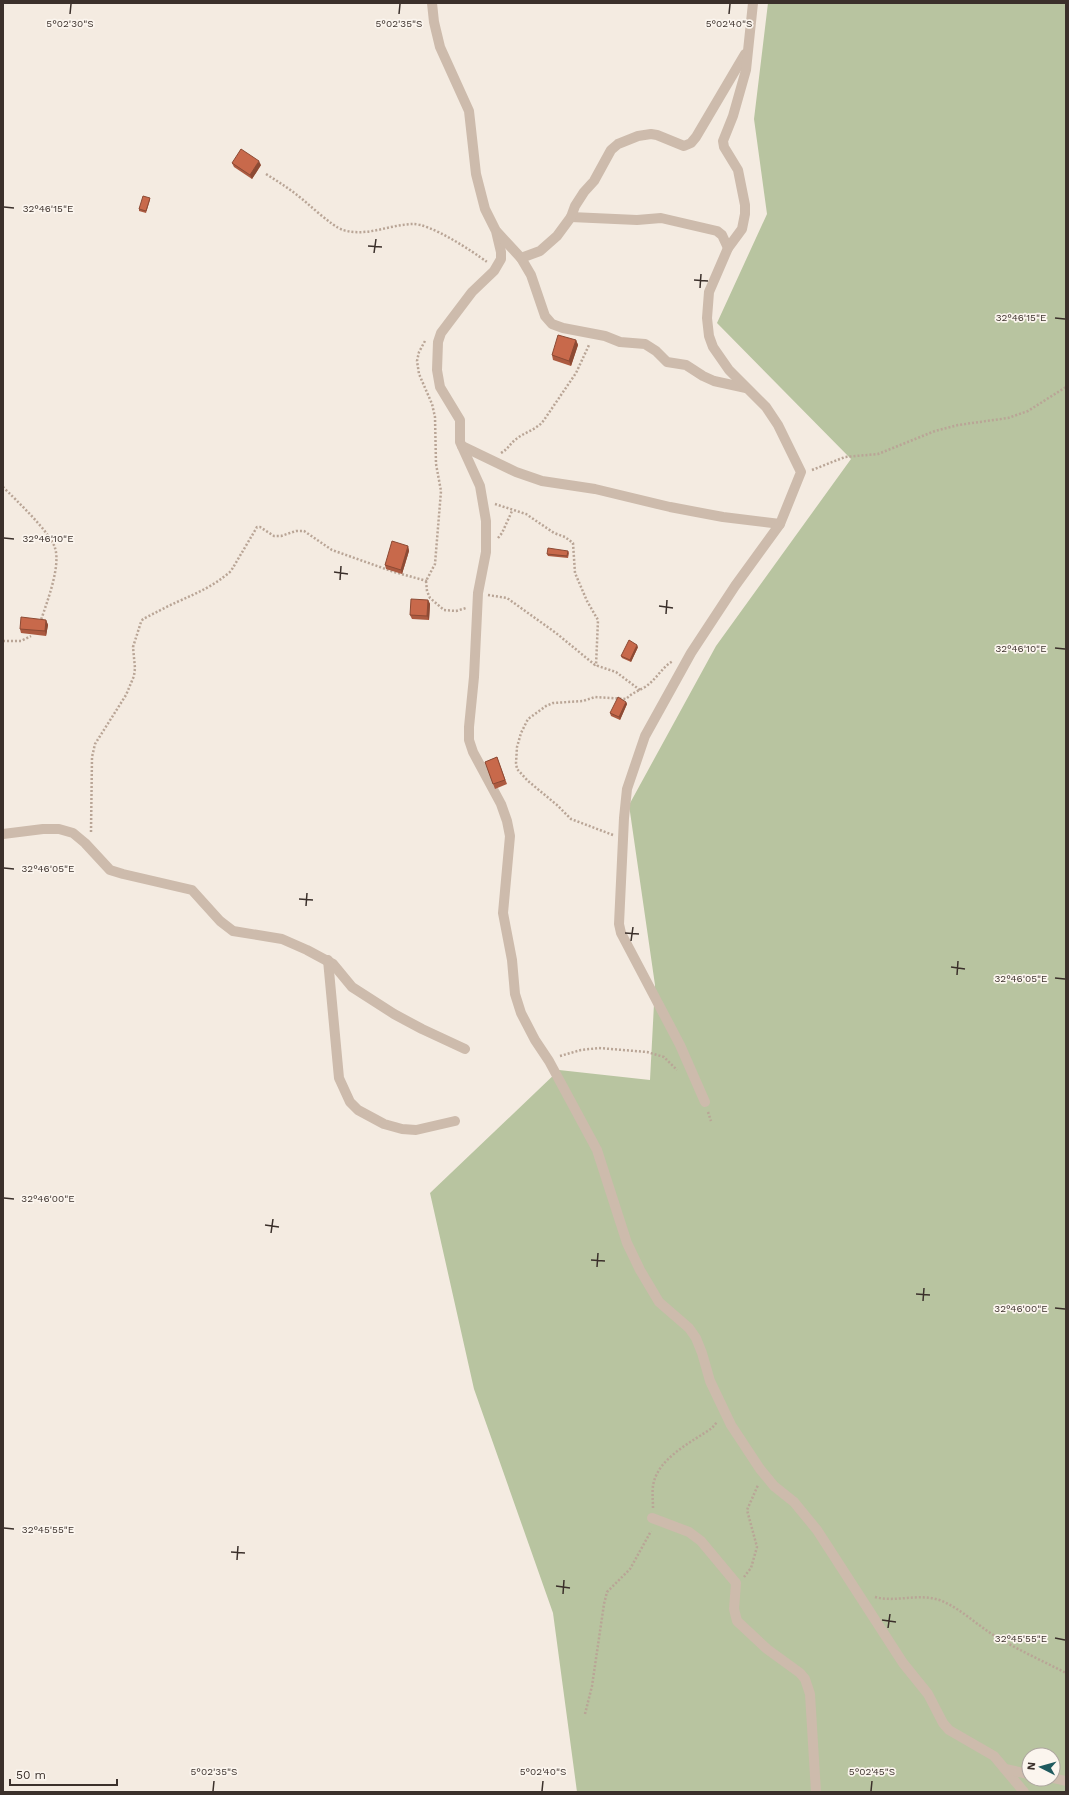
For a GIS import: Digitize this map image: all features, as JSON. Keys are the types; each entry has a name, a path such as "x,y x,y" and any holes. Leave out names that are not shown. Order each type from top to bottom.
{"street":[{"path":"432,3 434,22 440,47 469,111 476,174 486,209 496,231 501,252 501,260 495,269 472,292 444,327 438,342 438,380 460,420 460,442 480,486 486,521 486,552 478,598 469,740 473,752 501,804 510,836 503,913 512,960 515,994 528,1027 549,1061 598,1150 627,1243 640,1270 659,1302 689,1328 696,1338 710,1381 732,1425 774,1486 794,1502 817,1530 903,1663 928,1694 943,1723 949,1730 994,1756 1024,1792"},
{"path":"705,1102 680,1045 621,933 619,924 627,789 645,736 656,713 691,653 735,586 780,524 800,475 801,469 778,425 766,407 746,388 725,364 713,347 709,336 706,318 709,292 728,248 742,229 745,214 745,204 738,170 724,147 724,141 741,90 748,49 753,3"},
{"path":"521,258 540,251 549,244 571,217 575,206 594,181 611,150 618,144 646,134 657,135 681,146 691,143 748,49"},
{"path":"571,217 637,220 661,218 717,231 722,235 728,248"},
{"path":"496,231 521,258 531,275 540,306 548,321 563,328 594,334 620,342 649,345 667,362 689,366 704,376 714,380 746,388"},
{"path":"462,446 516,472 542,481 595,489 670,507 723,517 780,524"},
{"path":"3,834 43,829 59,829 73,833 91,849 110,870 192,890 220,921 233,931 282,939 328,960 337,968 352,987 408,1022 464,1049"},
{"path":"328,960 339,1078 350,1102 358,1110 384,1124 402,1129 416,1130 455,1121"},
{"path":"652,1518 689,1532 702,1541 714,1558 735,1580 737,1587 734,1610 737,1621 767,1649 794,1668 804,1679 810,1694 816,1792"},
{"path":"1005,1769 1021,1772"}],"path":[{"path":"266,174 296,194 338,228 354,232 369,232 403,224 420,224 465,246 495,269"},
{"path":"488,459 506,450 513,441 538,426 544,420 576,373 594,334"},
{"path":"429,336 419,352 417,361 419,374 432,404 435,417 436,464 441,491 435,564 427,581 427,591 430,598 444,610 456,611 478,598 507,598 556,633 596,666 616,672 640,690"},
{"path":"800,475 844,457 878,454 936,431 958,425 1008,418 1028,411 1066,387"},
{"path":"3,487 34,519 55,546 57,552 52,589 41,620"},
{"path":"482,498 512,511 526,514 554,533 565,537 573,543 575,573 587,601 598,620 596,666"},
{"path":"486,552 502,533 512,511"},
{"path":"91,849 92,757 95,744 126,695 134,676 135,668 133,647 141,622 143,619 177,602 200,593 231,571 257,527 260,527 274,536 281,536 296,531 304,531 332,550 394,572 427,581"},
{"path":"3,641 21,641 32,636"},
{"path":"623,839 571,820 557,805 528,782 517,769 516,763 517,747 521,733 528,719 546,706 553,703 583,701 595,697 622,699 650,683 667,664 691,653"},
{"path":"549,1061 571,1052 599,1048 647,1052 664,1057 679,1072"},
{"path":"705,1102 710,1121"},
{"path":"585,1714 591,1693 607,1592 630,1570 650,1535 653,1485 660,1469 669,1459 712,1428 725,1412"},
{"path":"737,1587 751,1568 755,1559 757,1547 747,1516 747,1510 756,1488 765,1474"},
{"path":"852,1586 881,1599 912,1597 942,1601 976,1622 995,1636 1066,1673"}],"green space":[{"path":"768,3 1066,3 1066,1792 577,1792 553,1613 474,1389 430,1193 559,1070 650,1080 655,985 629,805 716,646 851,459 717,323 767,214 754,119"}],"building":[{"path":"241,149 259,161 250,175 232,163"},
{"path":"143,196 150,198 146,211 139,209"},
{"path":"558,335 576,340 569,361 552,355"},
{"path":"392,541 408,546 401,570 385,565"},
{"path":"548,548 568,551 567,556 547,554"},
{"path":"411,599 428,600 427,616 410,615"},
{"path":"21,617 46,620 45,631 20,629"},
{"path":"629,640 637,645 630,660 621,656"},
{"path":"618,697 626,702 619,717 610,713"},
{"path":"497,757 505,780 493,784 485,762"}]}
